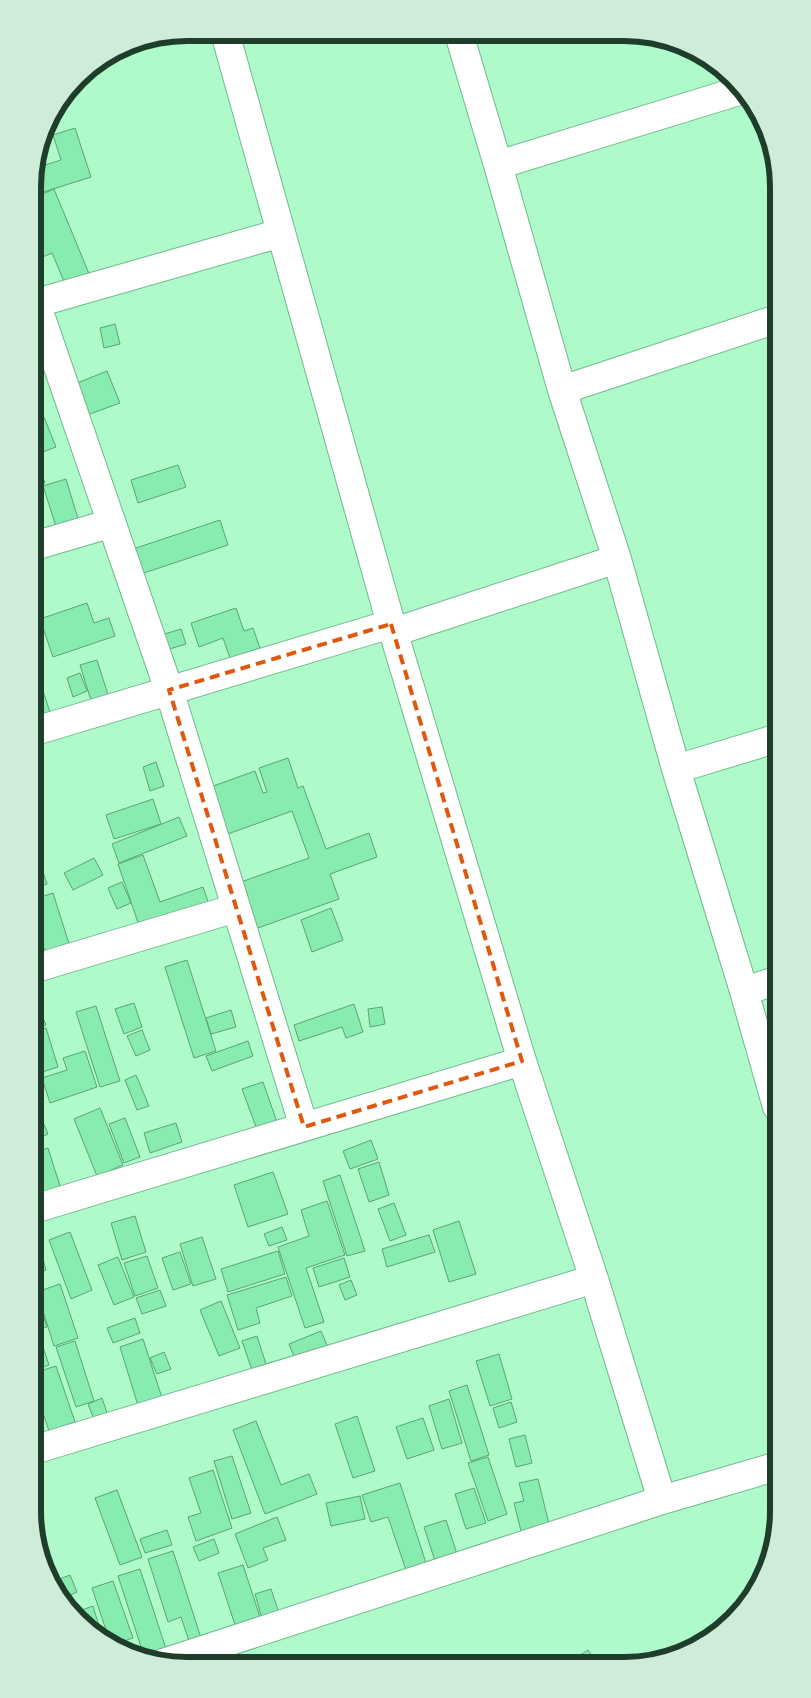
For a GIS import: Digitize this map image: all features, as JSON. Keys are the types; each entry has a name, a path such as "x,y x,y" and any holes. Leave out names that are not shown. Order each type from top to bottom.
{"street":[{"path":"227,41 392,628 522,1061 594,1279 662,1500"},
{"path":"461,41 562,390 616,559 676,769 769,1080"},
{"path":"498,165 735,92"},
{"path":"42,302 282,233"},
{"path":"562,390 770,321"},
{"path":"42,324 169,690 304,1127"},
{"path":"42,544 112,523"},
{"path":"42,729 169,690 392,628 616,559"},
{"path":"676,769 770,741"},
{"path":"41,966 236,908"},
{"path":"744,991 769,984"},
{"path":"41,1207 522,1061"},
{"path":"41,1447 594,1279"},
{"path":"180,1656 662,1500 769,1469"}],"highlighted area":[{"path":"391,624 522,1061 304,1127 169,690"}],"building":[{"path":"75,128 91,177 42,192 43,165 61,160 53,135"},
{"path":"54,189 90,276 66,286 52,253 42,257 42,194"},
{"path":"115,324 120,344 104,348 100,328"},
{"path":"107,371 120,403 87,415 75,384"},
{"path":"44,417 56,447 42,452 42,418"},
{"path":"178,465 186,487 138,503 131,480"},
{"path":"42,474 45,483 42,484"},
{"path":"66,479 83,535 61,542 43,486"},
{"path":"220,520 228,545 135,576 127,551"},
{"path":"87,603 94,623 109,618 115,636 53,657 42,624 42,618"},
{"path":"236,608 244,631 253,628 260,648 230,658 223,638 199,647 191,623"},
{"path":"181,629 186,644 163,651 158,636"},
{"path":"97,660 110,701 93,707 80,665"},
{"path":"80,673 87,691 73,697 67,678"},
{"path":"42,687 51,715 42,718"},
{"path":"288,758 298,788 303,786 326,849 369,833 377,857 330,874 339,899 255,929 238,883 309,858 292,811 225,835 208,788 255,771 263,793 267,792 259,768"},
{"path":"156,762 164,786 150,791 143,767"},
{"path":"153,799 161,824 114,839 106,815"},
{"path":"179,817 187,836 119,863 112,844"},
{"path":"143,855 160,902 203,887 212,913 143,937 118,864"},
{"path":"94,858 103,875 73,890 64,873"},
{"path":"43,872 47,884 41,885"},
{"path":"122,882 131,903 117,909 108,888"},
{"path":"53,893 72,953 48,961 41,940 41,897"},
{"path":"331,908 343,940 312,952 301,920"},
{"path":"187,960 216,1051 194,1058 165,967"},
{"path":"134,1003 142,1027 124,1034 115,1009"},
{"path":"354,1004 363,1032 346,1038 342,1027 299,1041 294,1025"},
{"path":"96,1006 120,1081 100,1087 76,1012"},
{"path":"382,1007 385,1024 370,1027 368,1009"},
{"path":"231,1010 236,1027 211,1034 206,1018"},
{"path":"41,1014 46,1025 41,1027"},
{"path":"46,1028 58,1067 41,1072 41,1029"},
{"path":"142,1030 150,1050 136,1056 127,1036"},
{"path":"248,1041 253,1056 212,1071 206,1056"},
{"path":"85,1051 97,1087 50,1103 42,1078 67,1070 63,1058"},
{"path":"136,1075 149,1106 137,1110 125,1080"},
{"path":"263,1082 279,1128 259,1135 242,1089"},
{"path":"100,1108 123,1165 97,1176 74,1119"},
{"path":"41,1118 48,1134 41,1137"},
{"path":"125,1118 140,1157 124,1163 109,1124"},
{"path":"176,1123 182,1142 150,1153 144,1133"},
{"path":"371,1140 378,1159 350,1169 343,1151"},
{"path":"48,1148 60,1186 41,1193 41,1150"},
{"path":"379,1162 389,1195 369,1202 358,1169"},
{"path":"273,1172 288,1214 248,1227 234,1185"},
{"path":"340,1175 365,1251 347,1256 323,1181"},
{"path":"327,1201 345,1255 306,1268 324,1322 305,1328 278,1247 309,1236 301,1210"},
{"path":"394,1203 406,1235 390,1241 378,1209"},
{"path":"135,1216 146,1252 122,1260 111,1223"},
{"path":"459,1221 476,1274 449,1282 433,1230"},
{"path":"282,1227 287,1240 269,1246 264,1234"},
{"path":"70,1232 92,1290 71,1299 49,1240"},
{"path":"429,1235 435,1252 387,1267 382,1249"},
{"path":"202,1237 216,1279 193,1286 180,1244"},
{"path":"278,1251 285,1274 228,1292 221,1269"},
{"path":"180,1252 191,1284 173,1290 162,1258"},
{"path":"41,1253 46,1270 41,1272"},
{"path":"147,1256 158,1288 135,1296 124,1263"},
{"path":"118,1257 134,1297 114,1305 98,1265"},
{"path":"344,1258 350,1277 319,1287 313,1268"},
{"path":"286,1277 292,1296 256,1308 260,1323 238,1330 227,1295"},
{"path":"351,1280 357,1295 345,1300 339,1285"},
{"path":"60,1284 78,1338 54,1346 41,1305 41,1291"},
{"path":"160,1290 166,1306 142,1314 136,1298"},
{"path":"221,1301 240,1348 219,1356 200,1310"},
{"path":"41,1309 47,1327 41,1329"},
{"path":"135,1318 140,1333 113,1343 107,1328"},
{"path":"321,1331 333,1360 301,1374 289,1344"},
{"path":"257,1336 266,1364 272,1362 277,1375 256,1382 242,1341"},
{"path":"143,1339 163,1401 139,1409 120,1347"},
{"path":"75,1341 94,1401 76,1407 56,1347"},
{"path":"43,1347 49,1365 41,1368 41,1348"},
{"path":"164,1352 171,1369 157,1374 150,1358"},
{"path":"499,1354 512,1399 490,1406 476,1361"},
{"path":"56,1366 75,1422 49,1431 41,1407 41,1371"},
{"path":"467,1385 489,1455 471,1461 449,1391"},
{"path":"102,1398 110,1422 97,1427 88,1404"},
{"path":"449,1399 462,1443 442,1449 429,1406"},
{"path":"511,1402 517,1422 499,1428 493,1408"},
{"path":"357,1416 375,1471 353,1478 335,1424"},
{"path":"423,1418 434,1450 407,1459 396,1427"},
{"path":"256,1421 281,1485 309,1474 317,1494 265,1514 233,1430"},
{"path":"525,1435 532,1463 516,1467 509,1439"},
{"path":"232,1456 251,1513 232,1519 214,1461"},
{"path":"488,1457 507,1514 488,1521 468,1463"},
{"path":"213,1470 232,1528 196,1541 188,1517 201,1513 189,1478"},
{"path":"538,1479 552,1536 524,1543 514,1503 524,1501 519,1483"},
{"path":"400,1483 427,1566 407,1573 388,1517 371,1522 362,1495"},
{"path":"474,1488 486,1523 466,1529 455,1494"},
{"path":"117,1490 142,1557 120,1565 95,1498"},
{"path":"360,1496 365,1519 331,1526 326,1503"},
{"path":"277,1517 286,1540 263,1548 268,1560 248,1568 235,1534"},
{"path":"446,1520 459,1560 437,1567 424,1527"},
{"path":"167,1530 172,1545 145,1553 140,1539"},
{"path":"214,1539 219,1553 199,1561 193,1547"},
{"path":"173,1551 201,1638 189,1641 181,1617 168,1622 148,1559"},
{"path":"243,1565 262,1623 237,1631 218,1573"},
{"path":"140,1569 166,1649 154,1653 142,1649 118,1576"},
{"path":"70,1575 77,1592 68,1596 59,1579"},
{"path":"113,1581 133,1638 122,1642 107,1632 92,1588"},
{"path":"271,1589 280,1616 263,1622 255,1594"},
{"path":"93,1606 99,1627 91,1621 80,1610"},
{"path":"588,1650 593,1657 577,1657"}]}
